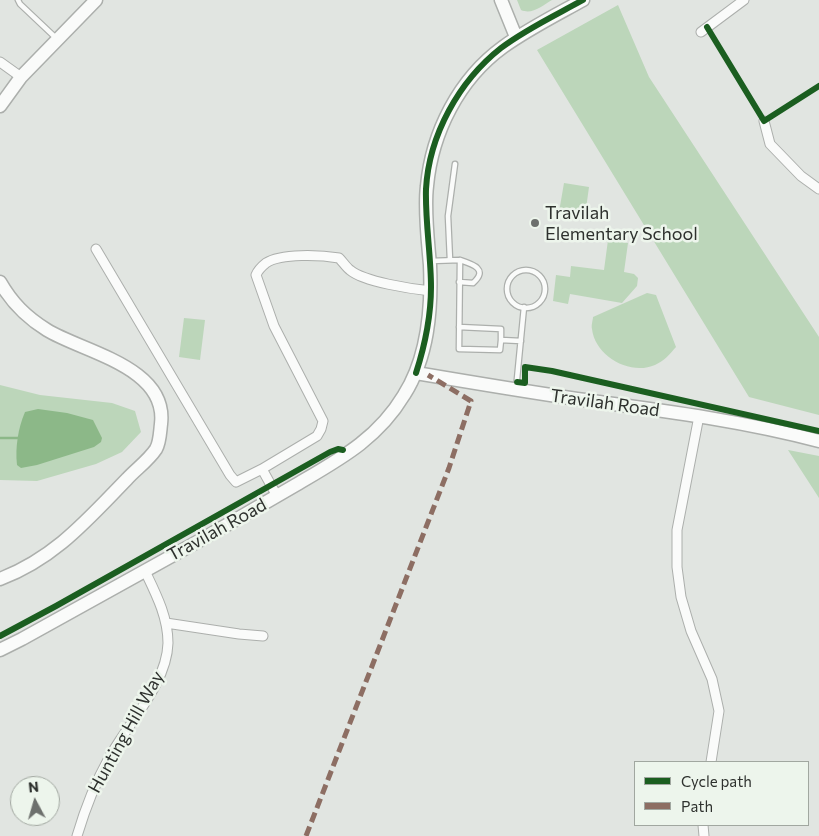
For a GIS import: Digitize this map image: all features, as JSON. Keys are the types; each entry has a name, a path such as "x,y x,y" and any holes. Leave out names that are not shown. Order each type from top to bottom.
{"main road":[{"path":"0,106 21,77 96,0"},
{"path":"500,0 516,38"},
{"path":"416,373 424,348 430,311 431,291 426,189 430,161 441,128 456,97 478,69 500,49 583,0"},
{"path":"0,282 8,297 20,310 47,330 139,374 151,387 158,399 162,419 157,448 148,460 129,476 83,524 57,548 39,560 22,570 0,578"},
{"name":"Travilah Road","path":"0,650 145,571 351,453 376,431 391,414 405,395 416,373 516,390 699,416 776,430 819,441"}],"street":[{"path":"701,32 744,0"},
{"path":"0,62 21,77"},
{"path":"764,122 770,144 801,176 819,189"},
{"path":"96,249 230,475 236,482 262,470 317,436 323,421 274,326 256,275 267,262 319,255 339,258 349,270 357,274 386,283 431,291"},
{"path":"699,416 677,530 677,567 681,597 691,631 712,679 719,711 711,761"},
{"path":"262,470 277,496"},
{"name":"Hunting Hill Way","path":"77,836 86,806 109,758 158,681 165,659 168,643 166,623 159,600 145,571"},
{"path":"166,623 263,636"}],"lane":[{"path":"18,0 58,39"},
{"path":"450,260 448,216 455,164"},
{"path":"430,261 460,260 478,268 478,278 473,283 459,282"},
{"path":"459,328 502,329 500,350 459,349 459,328 459,282 460,260"},
{"path":"522,271 530,271 542,279 545,286 545,294 536,305 524,307 516,305 511,300 508,294 508,286 510,279 516,274 522,271"},
{"path":"516,390 524,307"},
{"path":"501,340 521,341"}],"shaded area":[{"path":"517,0 552,0 537,9 525,11 521,10"},
{"path":"618,5 649,77 819,337 819,415 749,397 537,50"},
{"path":"564,183 589,187 585,216 559,212"},
{"path":"608,240 628,243 624,272 634,274 638,278 637,286 622,303 570,294 568,304 553,301 556,275 570,277 571,266 604,270"},
{"path":"647,293 656,295 676,347 669,355 655,365 645,368 625,366 615,361 600,348 592,329 593,317"},
{"path":"184,318 205,320 200,360 179,357"},
{"path":"0,385 40,395 112,403 135,411 141,432 122,452 96,464 37,481 0,480"},
{"path":"38,409 67,413 93,420 102,438 101,442 94,447 37,465 21,468 17,465 16,458 19,431 25,412"},
{"path":"788,450 819,456 819,498"}],"waterway":[{"path":"0,438 18,438"}],"marked path":[{"path":"306,836 449,468 471,401 428,375"}],"cycle path":[{"path":"416,373 427,331 431,298 426,189 428,169 440,129 460,93 486,61 501,48 541,22 583,0"},
{"path":"707,27 764,121 819,86"},
{"path":"517,382 525,383 525,367 552,371 819,431"},
{"path":"0,636 330,452 338,449 343,450"}],"place":[{"name":"Travilah Elementary School","path":"535,223"}]}
